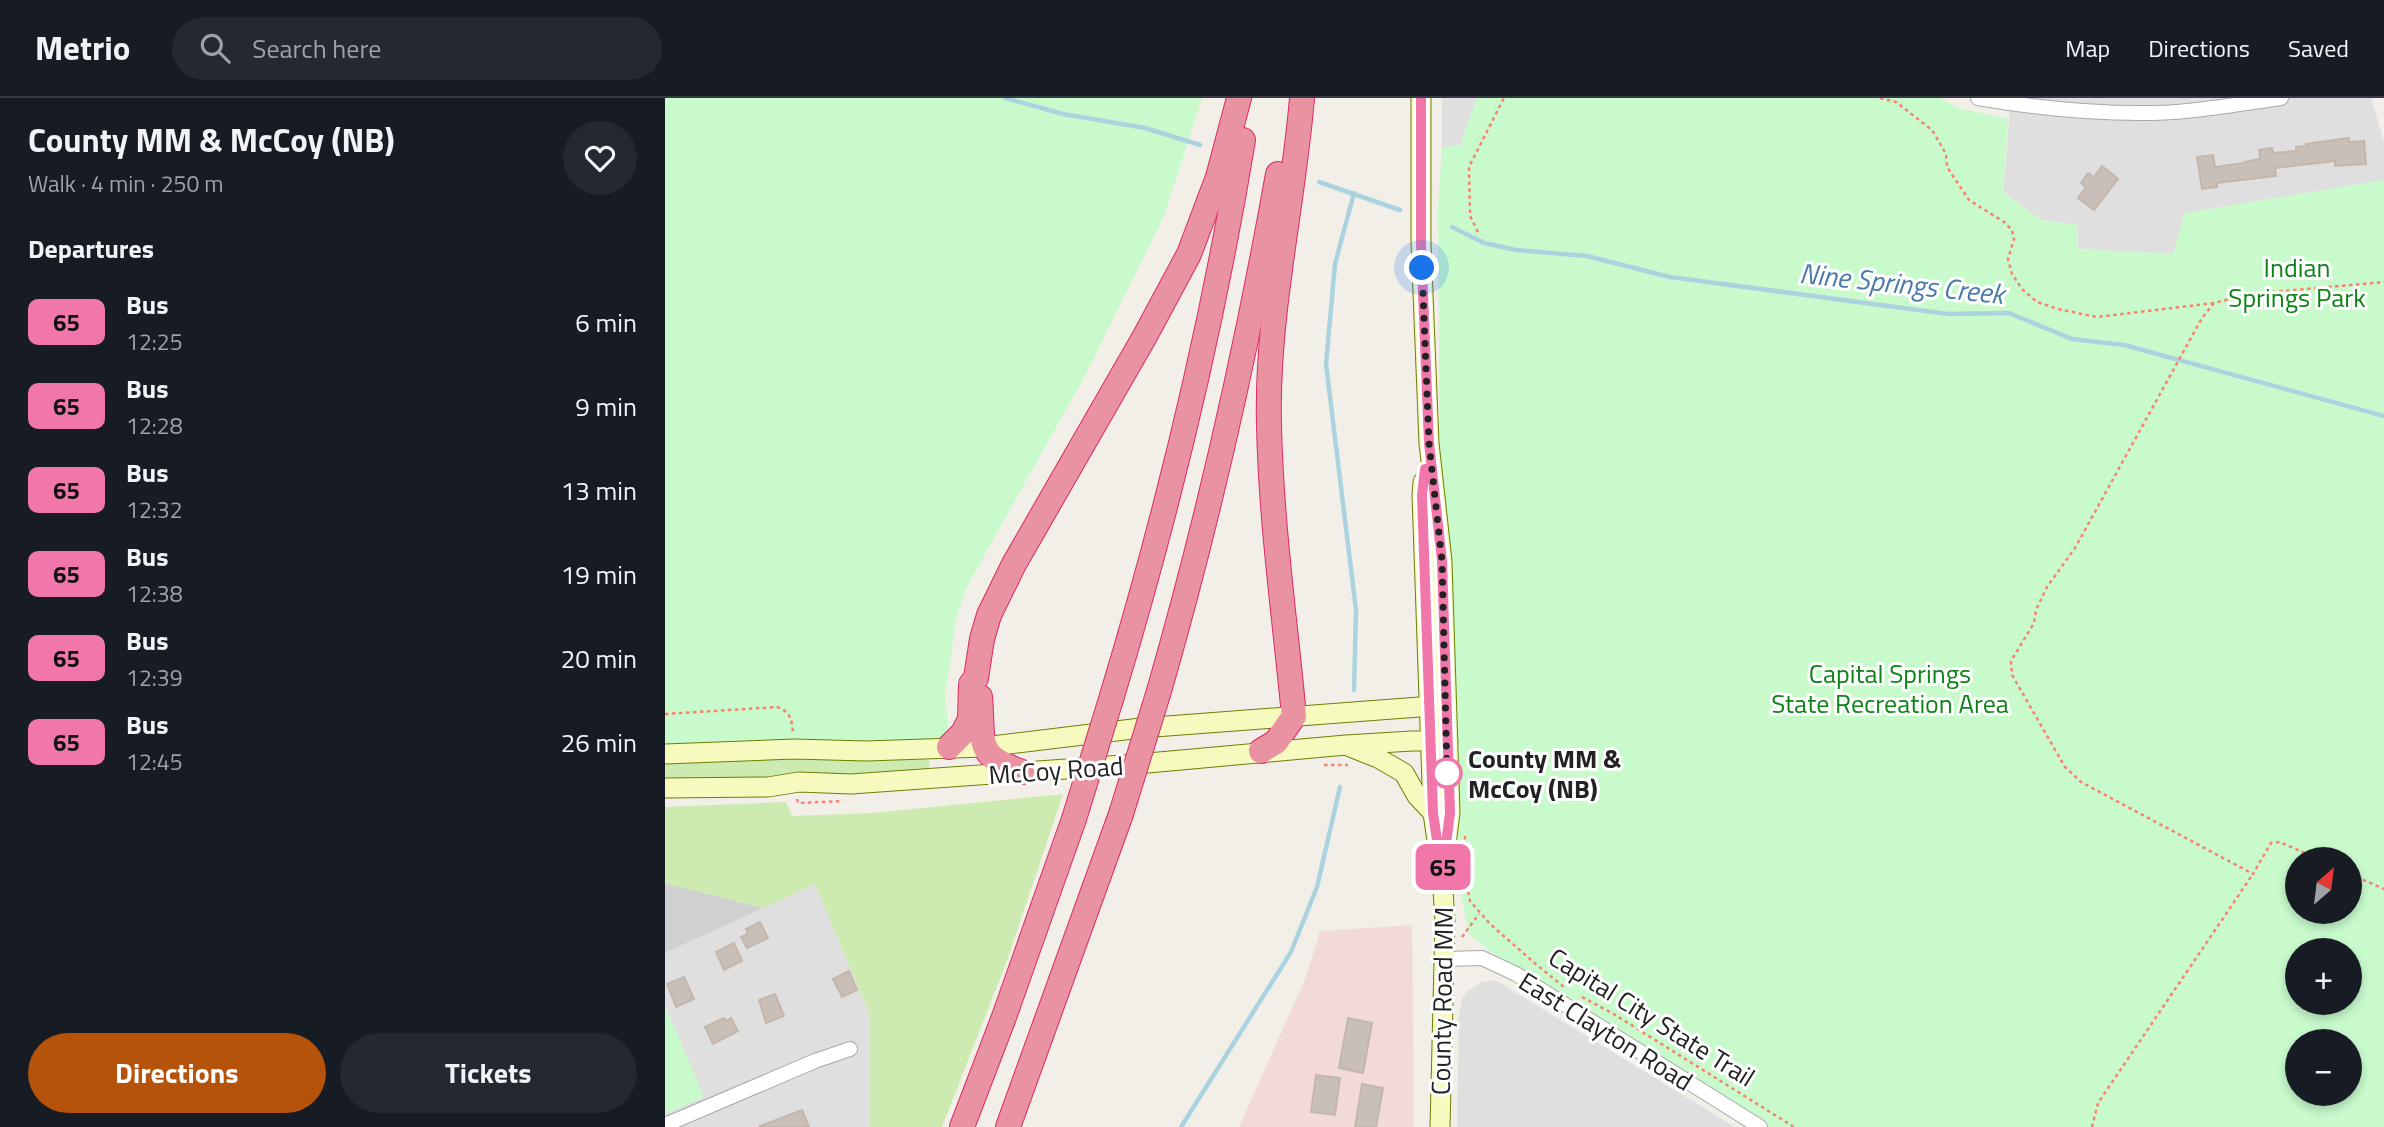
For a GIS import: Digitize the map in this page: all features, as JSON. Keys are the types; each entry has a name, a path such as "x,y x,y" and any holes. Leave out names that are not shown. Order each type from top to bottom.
{"highway":[{"path":"949,747 963,733 970,719 971,684 976,678 989,615 1014,564 1189,254 1218,177 1239,98"},
{"path":"962,1127 1074,819 1156,540 1202,351 1232,205 1249,98"},
{"path":"1008,1127 1121,814 1159,691 1208,512 1265,245 1291,98"},
{"path":"1261,751 1276,742 1294,716 1274,513 1269,424 1272,335 1297,156 1302,98"},
{"path":"976,678 979,684 984,747 998,763 1022,772"}],"street":[{"name":"County Road MM","path":"1420,98 1421,243 1429,443 1442,561 1439,741 1433,813 1442,875 1445,959 1440,1127"},
{"path":"1978,98 2029,102 2080,112 2155,113 2281,98"},
{"name":"McCoy Road","path":"665,754 795,749 866,751 984,747 1141,728 1438,704"},
{"name":"McCoy Road","path":"665,788 768,787 799,782 851,784 1261,751 1439,741"},
{"name":"County Road MM","path":"1439,741 1450,813 1442,875"},
{"path":"1346,745 1378,758 1404,774 1417,796 1433,813"},
{"name":"East Clayton Road","path":"1445,959 1482,958 1499,964 1760,1127"},
{"path":"665,1125 815,1060 850,1049"}],"path":[{"path":"1478,232 1470,216 1469,167 1504,98"},
{"path":"1880,98 1896,102 1933,130 1946,155 1947,167 1969,200 2012,230 2014,239 2008,259 2012,274 2022,289 2037,302 2097,317 2214,303 2250,294 2384,282"},
{"path":"2214,303 2202,318 2075,548 2047,587 2036,610 2034,623 2011,661 2013,675 2065,767 2081,782 2253,874"},
{"name":"Capital City State Trail","path":"1465,835 1470,901 1490,923 1570,991"},
{"path":"2092,1127 2098,1103 2253,874 2271,843 2280,842 2291,847"},
{"path":"2363,880 2384,889"},
{"name":"Capital City State Trail","path":"1580,996 1612,1013 1794,1127"}],"shaded area":[{"path":"1442,98 1477,98 1460,145 1442,148"},
{"path":"2011,98 2371,98 2384,142 2384,180 2186,213 2173,254 2078,249 2078,225 2041,220 2003,192"},
{"path":"665,883 763,908 665,953"},
{"path":"815,883 870,1015 870,1127 665,1127 665,953"},
{"path":"1412,925 1414,1127 1239,1127 1306,977 1320,931"},
{"path":"1495,980 1735,1127 1457,1127 1459,1014 1462,999 1469,990 1482,982"}],"green space":[{"path":"665,98 1202,98 1163,218 1088,370 966,588 957,615 945,694 949,739 942,743 665,746"},
{"name":"Capital Springs State Recreation Area","path":"1477,98 1941,98 1958,108 2008,119 2003,192 2041,220 2078,225 2078,249 2173,254 2185,213 2384,180 2384,1127 1760,1127 1593,1019 1523,970 1491,952 1469,934 1460,890 1440,495 1438,208 1442,148 1460,145"},
{"path":"665,760 929,760 930,779 665,788"},
{"path":"1063,794 1008,958 942,1127 870,1127 870,1015 815,884 763,908 665,883 665,807 786,802 792,816 872,813"},
{"path":"665,1005 704,1097 665,1114"}],"building":[{"path":"2349,138 2349,142 2364,141 2366,164 2335,166 2335,161 2275,168 2276,176 2217,183 2217,187 2202,189 2197,157 2213,155 2215,167 2260,159 2259,150 2272,148 2273,153 2296,151 2296,147 2307,146 2306,144"},
{"path":"2102,166 2118,179 2094,210 2078,198 2086,187 2081,183 2088,173 2094,177"},
{"path":"760,922 768,938 747,948 741,937 748,934 746,929"},
{"path":"734,943 742,961 724,970 716,952"},
{"path":"849,971 857,990 842,997 833,979"},
{"path":"684,977 694,999 676,1007 667,984"},
{"path":"775,994 784,1016 766,1023 759,1000"},
{"path":"724,1018 726,1021 731,1018 738,1031 713,1044 705,1027"},
{"path":"1348,1018 1372,1023 1363,1073 1339,1068"},
{"path":"1316,1075 1340,1078 1335,1115 1311,1112"},
{"path":"1362,1084 1383,1088 1376,1127 1355,1127"},
{"path":"802,1110 809,1127 760,1127 760,1126"}],"waterway":[{"name":"Nine Springs Creek","path":"1005,98 1063,114 1145,128 1200,145"},
{"path":"1319,182 1400,210"},
{"path":"1354,193 1335,264 1326,364 1356,610 1354,690"},
{"name":"Nine Springs Creek","path":"1452,227 1484,243 1516,250 1587,256 1670,277 1948,314 2009,313 2072,339 2124,345 2384,416"},
{"path":"1181,1127 1291,952 1317,887 1340,787"}],"bus line":[{"name":"65","path":"1421,98 1421,243 1429,443 1442,561 1448,741 1446,754 1450,813 1442,875 1433,813 1422,495 1425,469"}],"place":[{"name":"County MM & McCoy (NB)","path":"1447,773"}],"route":[{"path":"1422,268 1429,443 1442,561 1447,773"}],"park label":[{"name":"Indian Springs Park","path":"2297,282"}]}
